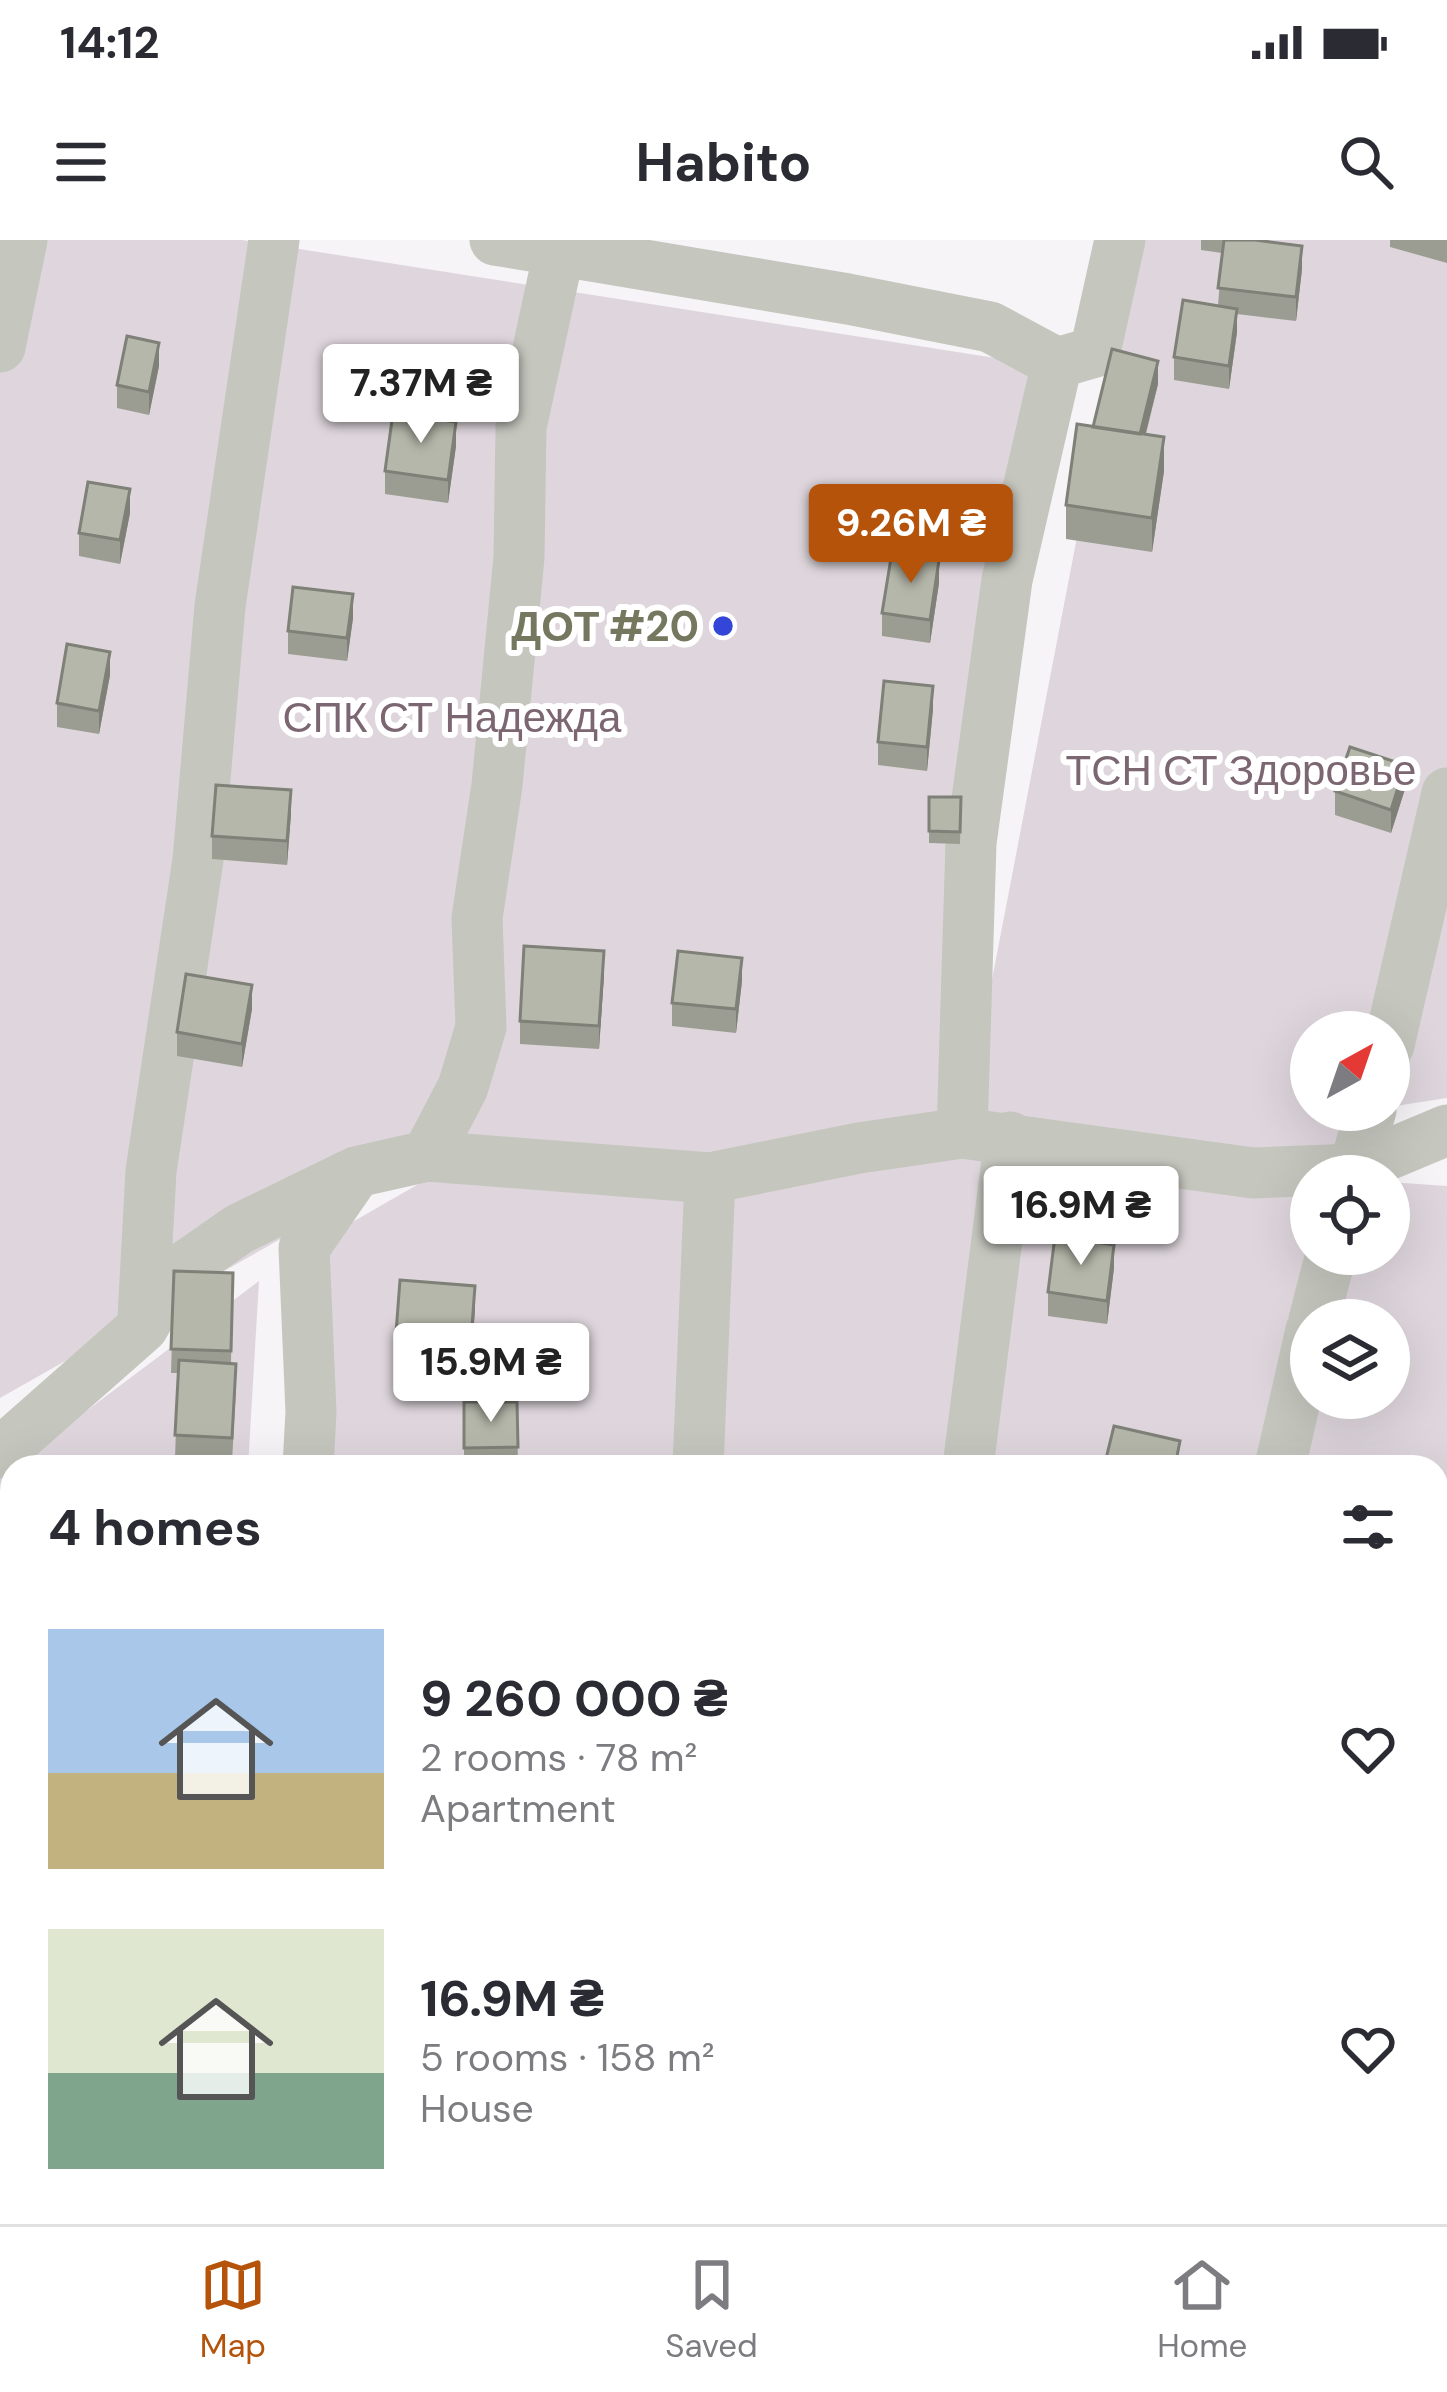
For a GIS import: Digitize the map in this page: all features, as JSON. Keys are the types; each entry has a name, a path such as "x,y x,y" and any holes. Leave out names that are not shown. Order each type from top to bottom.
{"lane":[{"path":"0,346 22,240"},
{"path":"142,1327 152,1171 198,860 220,606 274,240"},
{"path":"495,240 990,327 1057,363 1095,352 1120,240"},
{"path":"427,1156 463,1087 481,1027 477,918 497,785 519,557 521,427 559,252"},
{"path":"969,1455 986,1135 971,843 1007,580 1057,363"},
{"path":"1397,1011 1447,794"},
{"path":"1391,1155 1447,1130"},
{"path":"0,1453 142,1327 173,1275 239,1228 356,1172 427,1156 710,1178 859,1148 986,1135 1253,1173 1290,1173"},
{"path":"309,1455 304,1248 356,1172"},
{"path":"698,1455 710,1178"},
{"path":"1283,1455 1291,1419"}],"green space":[{"name":"СПК СТ Надежда","path":"0,240 242,240 1034,364 966,1115 1134,240 1447,240 1447,1098 1410,1104 1410,1011 1290,1011 1290,1131 1365,1131 1358,1155 1290,1155 1290,1163 962,1133 710,1178 427,1156 0,1398"},
{"path":"939,1155 1290,1176 1290,1275 1410,1275 1410,1183 1447,1186 1447,1455 319,1455 328,1236 443,1170"},
{"path":"259,1281 249,1455 28,1455"}],"building":[{"path":"1224,240 1302,246 1296,297 1218,288"},
{"path":"1183,300 1237,309 1229,366 1174,357"},
{"path":"127,336 159,343 149,392 117,385"},
{"path":"1112,349 1158,361 1140,434 1093,427"},
{"path":"393,413 456,422 448,480 385,471"},
{"path":"1077,424 1164,437 1152,518 1066,505"},
{"path":"88,482 130,489 120,540 79,533"},
{"path":"892,552 939,560 930,620 882,613"},
{"path":"293,587 353,594 347,638 288,631"},
{"path":"67,644 110,652 99,711 57,703"},
{"path":"884,681 933,686 927,747 878,742"},
{"path":"1350,747 1405,765 1391,810 1335,791"},
{"path":"216,785 291,790 287,841 212,836"},
{"path":"929,797 961,797 960,832 929,831"},
{"path":"524,946 604,951 599,1026 520,1021"},
{"path":"678,951 742,958 736,1009 672,1003"},
{"path":"186,974 252,985 242,1044 177,1032"},
{"path":"1055,1236 1114,1245 1107,1301 1048,1292"},
{"path":"174,1271 233,1273 231,1351 171,1349"},
{"path":"400,1280 475,1286 471,1339 396,1333"},
{"path":"179,1360 236,1364 232,1438 175,1435"},
{"path":"464,1402 517,1402 518,1447 464,1448"},
{"path":"1114,1426 1180,1441 1177,1455 1107,1455"}],"place":[{"name":"ДОТ #20","path":"723,626"}],"park label":[{"name":"ТСН СТ Здоровье","path":"1241,770"}]}
